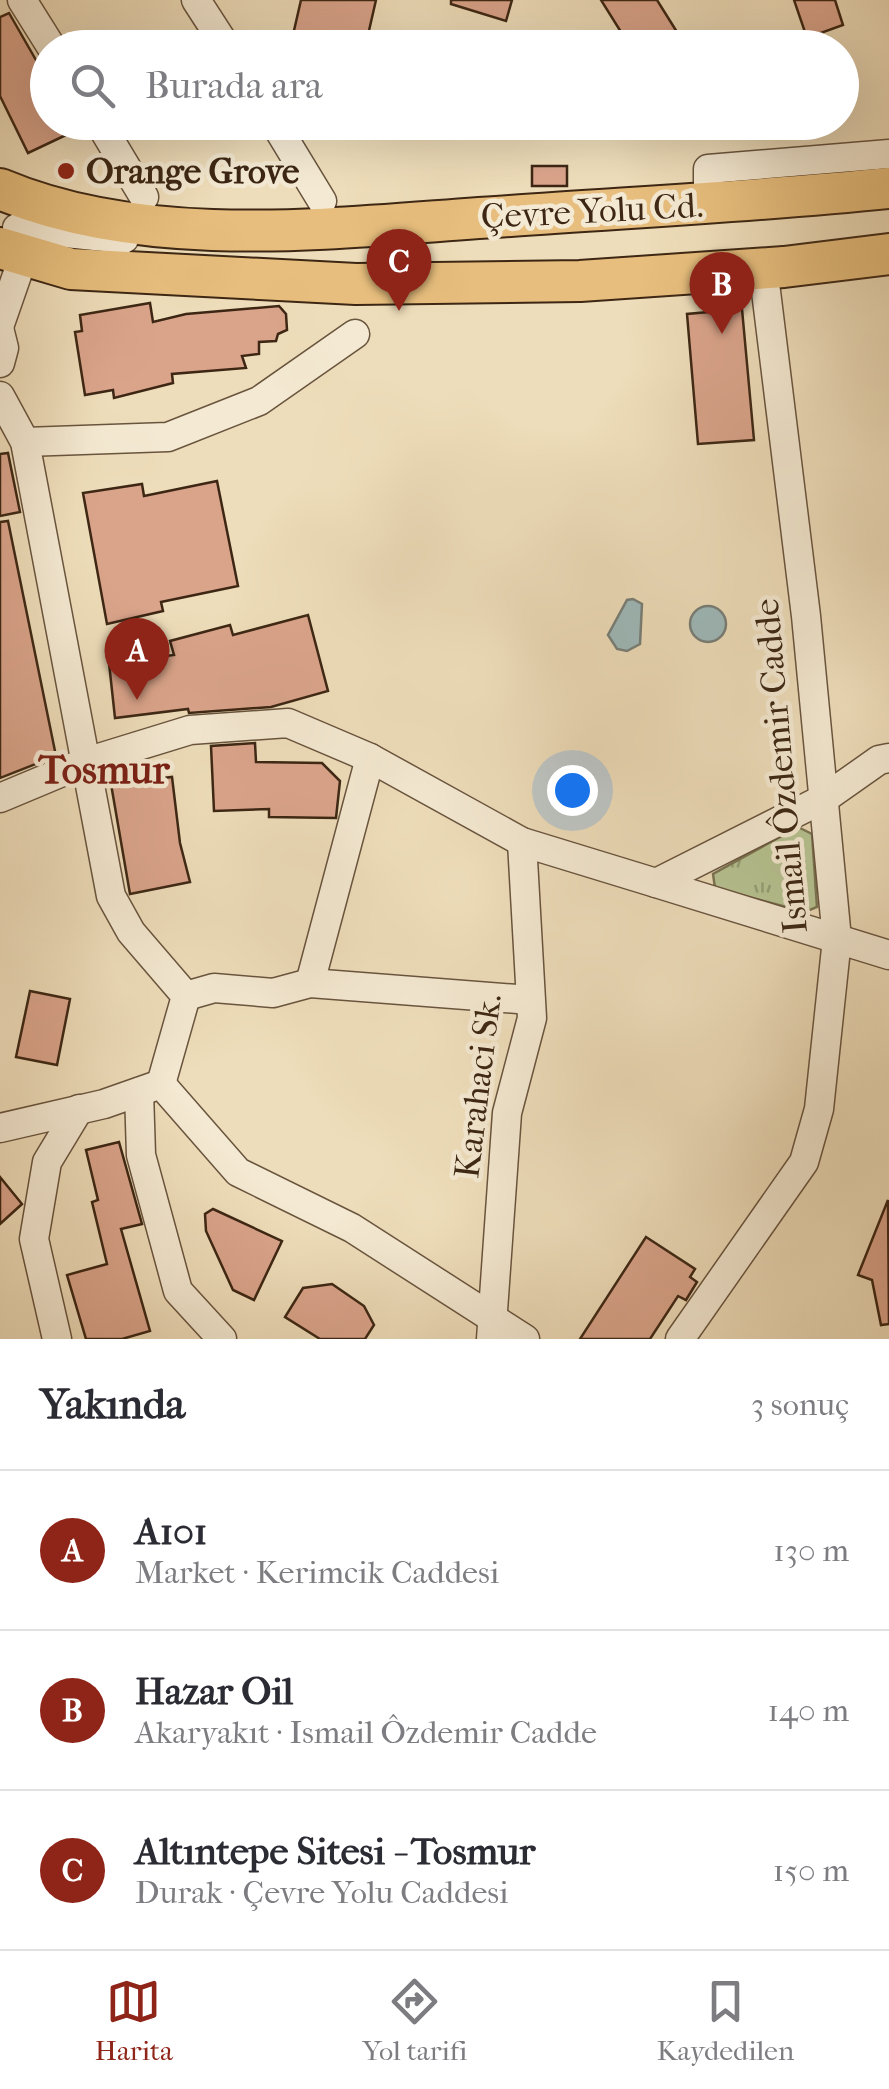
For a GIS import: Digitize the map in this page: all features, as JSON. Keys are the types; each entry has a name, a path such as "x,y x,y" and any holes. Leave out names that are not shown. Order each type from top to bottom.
{"highway":[{"name":"Çevre Yolu Cd.","path":"0,189 62,213 157,225 284,230 708,205 889,188"},
{"path":"9,247 71,268 145,276 356,284 580,281 889,254"}],"street":[{"path":"22,0 41,30"},
{"path":"196,0 215,30"},
{"path":"110,140 144,197"},
{"path":"285,140 322,201"},
{"path":"708,205 708,169 889,154"},
{"path":"0,199 9,247 0,324"},
{"path":"9,247 237,240 284,230"},
{"name":"Ismail Ôzdemir Cadde","path":"680,1339 804,1162 819,1109 837,939 825,798 763,267"},
{"path":"0,332 4,348 0,363"},
{"path":"25,442 168,437 259,401 354,334"},
{"path":"0,396 25,442 111,896 130,932 186,996"},
{"path":"0,798 86,762 190,730 288,723 370,758 522,842 889,955"},
{"path":"310,983 370,758"},
{"path":"656,883 825,798 879,760 889,758"},
{"name":"Karahaci Sk.","path":"492,1330 507,1113 532,1018 522,842"},
{"path":"186,996 214,988 273,993 310,983 530,1000"},
{"path":"186,996 150,1088 141,1155 178,1292 222,1339"},
{"path":"0,1128 150,1088"},
{"path":"150,1088 238,1172 352,1228 492,1330 525,1339"},
{"path":"57,1339 34,1239 46,1162 79,1109"}],"green space":[{"path":"798,827 812,834 817,907 805,912 715,888 713,874"}],"water":[{"path":"627,600 642,604 640,644 627,651 617,649 608,635"},
{"path":"708,606 721,611 726,624 721,637 708,642 695,637 690,624 695,611"}],"building":[{"path":"301,0 376,0 369,30 294,30"},
{"path":"451,0 512,0 506,21 451,4"},
{"path":"601,0 657,0 676,30 620,30"},
{"path":"794,0 835,0 843,25 829,30 804,30"},
{"path":"9,13 30,50 30,140 56,140 28,153 0,96 0,17"},
{"path":"532,166 567,166 567,186 532,186"},
{"path":"150,303 153,322 186,314 279,306 286,314 287,330 278,334 276,341 259,342 259,354 242,356 246,368 172,374 173,383 114,398 113,390 85,395 75,332 82,331 80,315"},
{"path":"742,309 754,440 698,444 687,314"},
{"path":"8,453 20,512 0,516 0,454"},
{"path":"217,481 238,586 161,602 163,611 107,624 83,493 142,484 144,496"},
{"path":"8,521 56,756 0,778 0,522"},
{"path":"308,615 328,691 271,707 189,713 188,709 115,718 109,663 174,655 170,641 230,625 233,635"},
{"path":"255,743 256,762 322,763 340,781 336,818 269,817 269,809 214,811 211,746"},
{"path":"172,777 180,843 190,882 130,894 111,784"},
{"path":"30,991 70,999 57,1065 16,1057"},
{"path":"119,1142 142,1224 121,1229 150,1331 122,1339 86,1339 67,1275 107,1264 92,1202 98,1200 86,1150"},
{"path":"0,1177 22,1204 0,1224"},
{"path":"888,1200 889,1324 881,1325 872,1280 858,1275"},
{"path":"213,1209 282,1241 254,1300 233,1290 206,1231 205,1214"},
{"path":"646,1237 695,1269 690,1277 697,1282 686,1300 678,1296 650,1339 580,1339"},
{"path":"332,1284 364,1306 374,1325 365,1339 320,1339 285,1317 303,1288"}],"place":[{"name":"Orange Grove","path":"66,171"},
{"name":"Altıntepe Sitesi - Tosmur","path":"399,311"},
{"name":"Hazar Oil","path":"722,334"},
{"name":"A101","path":"137,700"}],"district":[{"name":"Tosmur","path":"104,770"}]}
